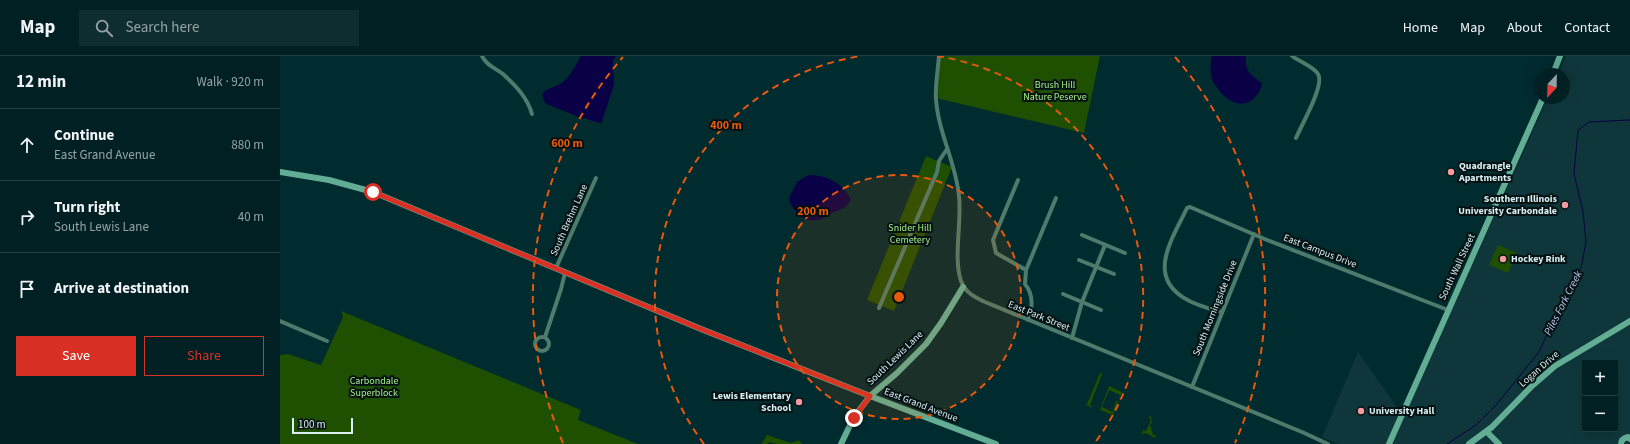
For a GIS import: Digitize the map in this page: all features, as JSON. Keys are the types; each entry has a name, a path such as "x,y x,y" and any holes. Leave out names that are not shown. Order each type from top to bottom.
{"street":[{"path":"482,56 484,61 502,74 522,92 529,104 532,114"},
{"path":"939,56 936,98 947,149 956,173 959,195 958,268 963,287"},
{"path":"1292,56 1314,70 1319,75 1316,95 1296,138"},
{"path":"1555,68 1560,56"},
{"name":"South Wall Street","path":"1389,444 1540,104"},
{"path":"879,308 934,179 939,161 947,149"},
{"name":"East Grand Avenue","path":"280,172 329,180 373,192 709,332 996,444"},
{"name":"South Brehm Lane","path":"556,268 596,178"},
{"path":"1018,180 993,240 996,253 1026,270"},
{"path":"1028,320 1032,308 1032,300 1030,290 1025,284 1026,270 1056,198"},
{"name":"East Campus Drive","path":"1222,312 1202,307 1183,298 1174,289 1166,275 1165,262 1169,250 1187,208 1190,207 1254,234 1448,310"},
{"name":"South Morningside Drive","path":"1192,387 1254,234"},
{"path":"1082,236 1125,253"},
{"path":"1072,338 1082,302 1105,244"},
{"path":"1079,260 1114,274"},
{"path":"545,337 562,289 565,273"},
{"name":"East Park Street","path":"963,287 968,293 976,298 1328,444"},
{"name":"South Lewis Lane","path":"841,444 854,418 870,396 926,344 963,287"},
{"path":"1063,294 1101,310"},
{"path":"280,321 327,341"},
{"name":"Logan Drive","path":"1469,444 1487,432 1555,366 1630,321"},
{"path":"1487,432 1499,444"},
{"path":"1621,444 1625,438 1628,437 1630,439"}],"shaded area":[{"path":"581,56 616,56 613,61 614,85 601,123 579,117 547,104 542,95 547,89 560,84 566,79 572,72"},
{"path":"1212,56 1246,56 1247,69 1262,83 1260,91 1250,102 1244,104 1232,101 1221,92 1212,78"},
{"name":"Southern Illinois University Carbondale","path":"1566,56 1630,56 1630,444 1339,444 1322,437 1358,352 1404,417 1545,104 1570,104 1570,68 1561,68"},
{"path":"809,175 816,175 834,181 844,189 851,200 844,208 820,219 808,220 803,218 790,203 789,198 797,182"}],"green space":[{"name":"Brush Hill Nature Peserve","path":"939,56 1100,56 1084,133 936,98"},
{"name":"Snider Hill Cemetery","path":"926,156 952,167 894,311 867,300"},
{"name":"Hockey Rink","path":"1498,245 1517,253 1508,273 1489,265"},
{"name":"Carbondale Superblock","path":"341,311 581,410 578,420 638,444 280,444 280,355 288,354 321,365 343,317"},
{"path":"1100,373 1102,374 1090,405 1092,408 1085,404 1087,404"},
{"path":"1109,386 1122,392 1113,415 1100,410","holes":["1109,390 1120,395 1118,402 1116,401 1113,412 1102,407"]},
{"path":"1151,416 1152,423 1150,424 1153,435 1156,435 1155,438 1146,433 1142,434 1143,430 1146,431 1151,420 1148,417"},
{"path":"767,435 791,443 799,440 802,444 777,444 769,442 768,444 761,444"}],"waterway":[{"name":"Piles Fork Creek","path":"1447,444 1476,425 1497,404 1539,352 1581,268 1586,242 1583,211 1574,174 1578,130 1589,122 1630,120"}],"place":[{"name":"Quadrangle Apartments","path":"1451,172"},
{"name":"Southern Illinois University Carbondale","path":"1565,205"},
{"name":"Hockey Rink","path":"1503,259"},
{"name":"Lewis Elementary School","path":"799,402"},
{"name":"University Hall","path":"1361,411"}],"route":[{"path":"373,192 405,204 701,329 870,396 854,418"}]}
